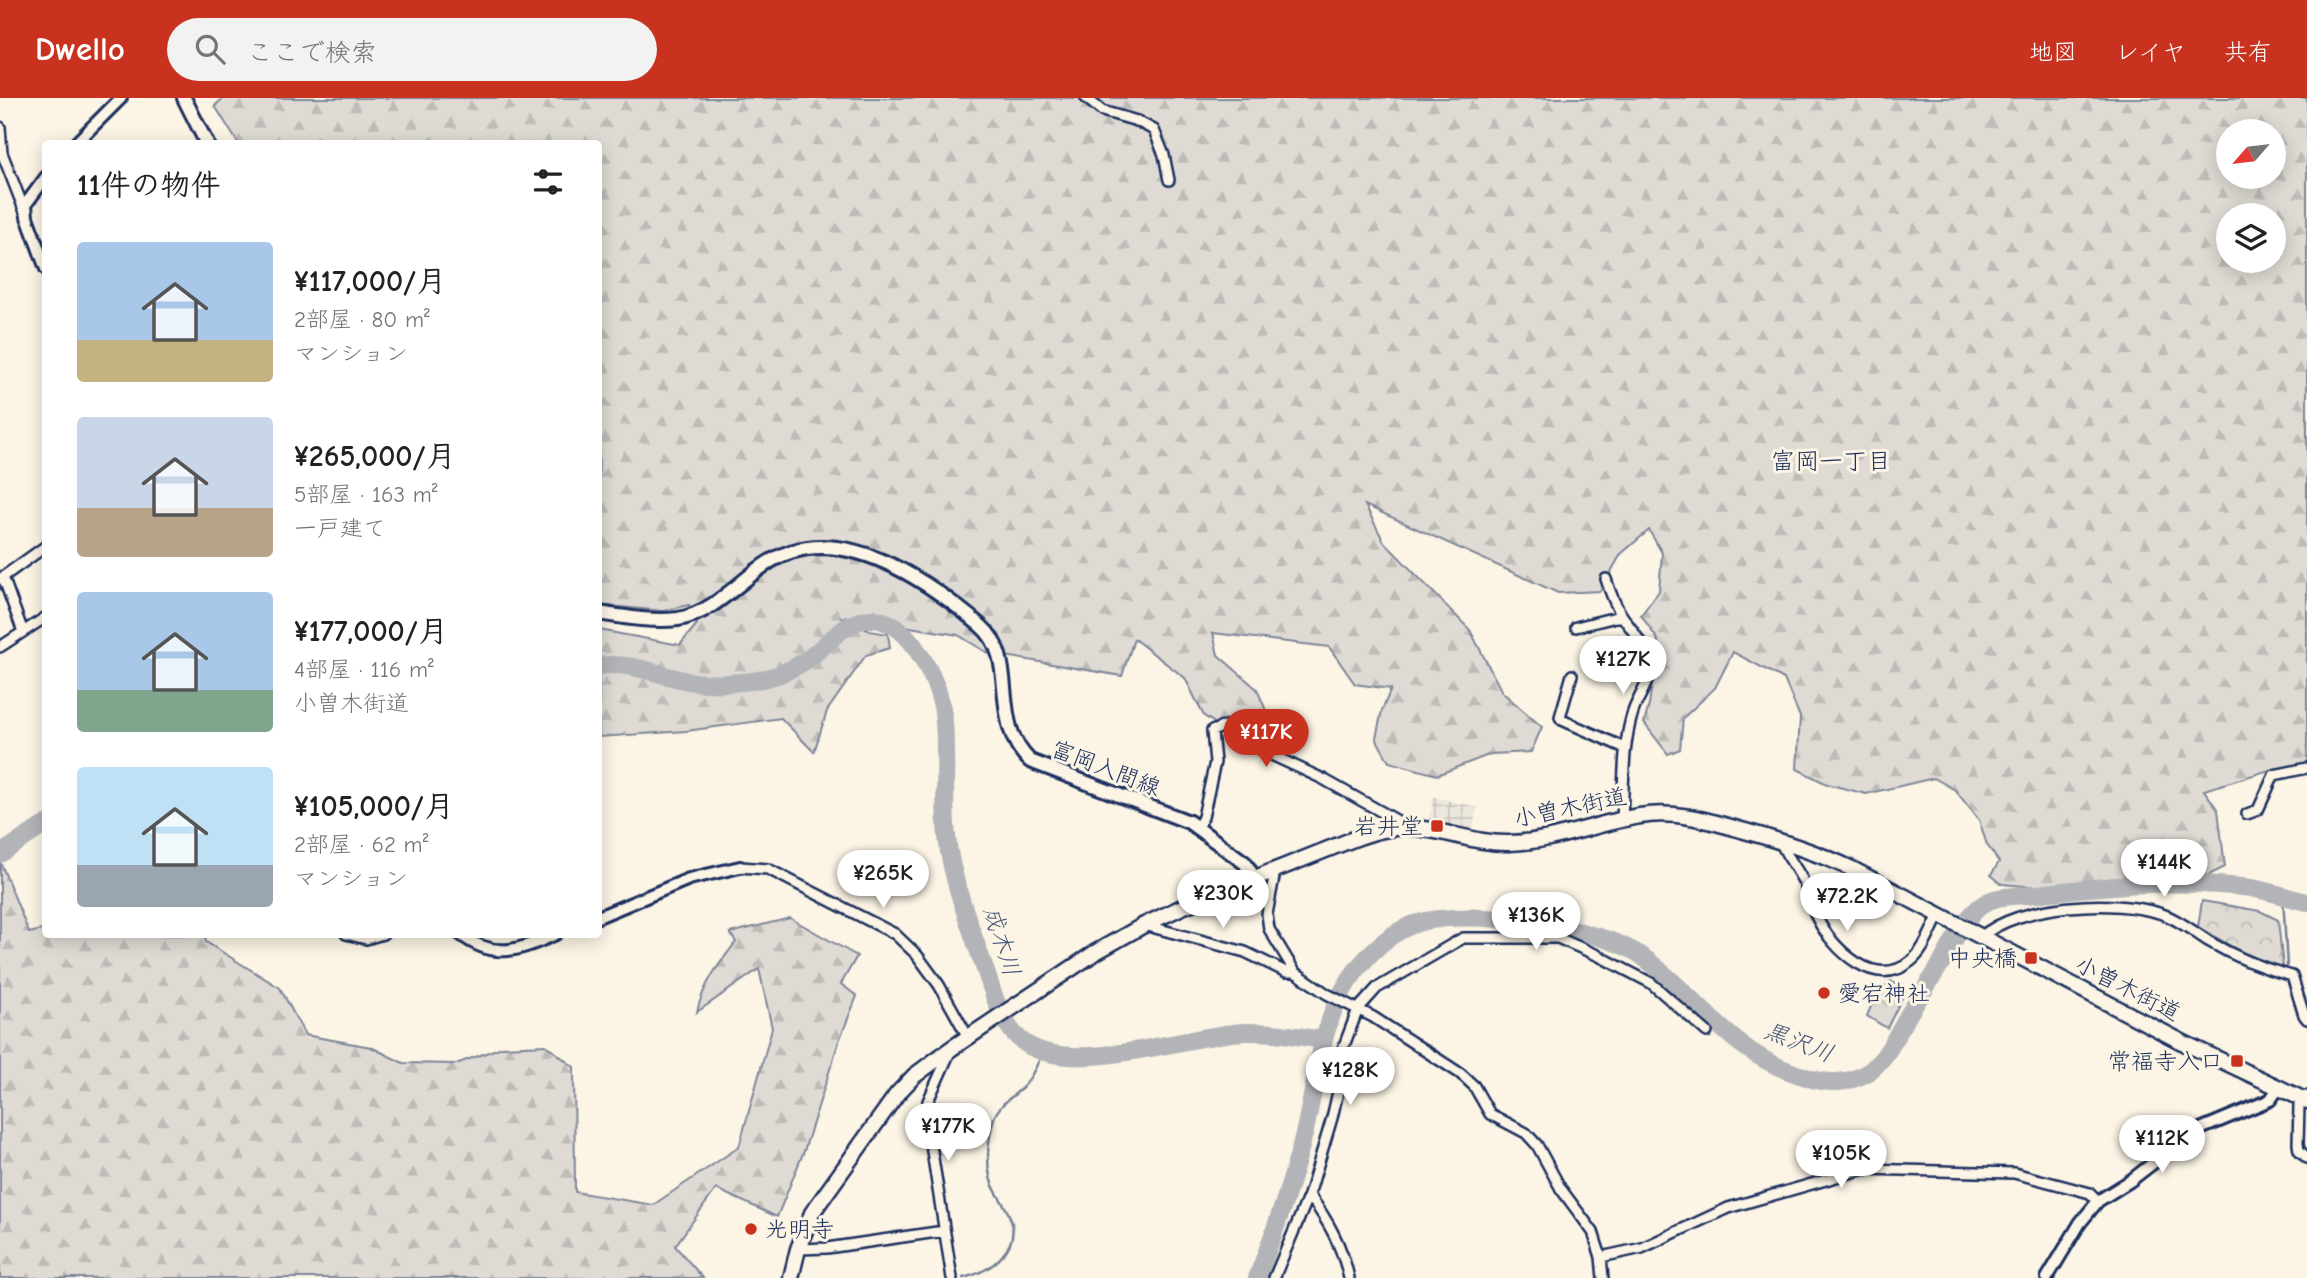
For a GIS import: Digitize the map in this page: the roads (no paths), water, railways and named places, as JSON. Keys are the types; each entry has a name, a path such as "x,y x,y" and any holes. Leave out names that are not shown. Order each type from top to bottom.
{"main road":[{"path":"184,98 205,140"},
{"name":"富岡入間線","path":"602,614 640,619 678,619 691,615 713,604 765,565 791,551 818,547 836,548 883,560 931,588 990,636 999,656 1013,741 1030,761 1198,827 1245,863 1254,878"},
{"name":"小曽木街道","path":"791,1278 798,1249 813,1213 897,1094 914,1076 1096,952 1144,925 1254,878 1366,835 1400,828 1423,829 1506,844 1550,838 1641,816 1674,814 1817,852 2182,1042 2278,1089 2305,1098"}],"street":[{"path":"79,140 121,98"},
{"path":"1086,98 1102,111 1137,121 1154,130 1164,155 1169,180"},
{"path":"0,127 2,153 42,258"},
{"path":"27,217 26,204 42,182"},
{"path":"23,632 1,578 42,550"},
{"path":"1606,579 1612,597 1646,653 1649,668 1648,677 1632,714 1625,748 1622,820"},
{"path":"1576,627 1623,617"},
{"path":"0,646 42,620"},
{"path":"1572,675 1560,717 1562,720 1625,748"},
{"path":"1198,827 1203,817 1215,762 1212,731 1225,726 1233,728 1261,750 1323,779 1396,820 1400,828"},
{"path":"2247,814 2258,810 2274,775 2307,768"},
{"path":"1780,841 1804,881 1812,907 1823,928 1845,953 1870,971 1892,970 1909,963 1944,918"},
{"path":"602,915 690,880 740,867 768,869 895,934 918,955 971,1035"},
{"path":"1272,871 1274,877 1267,914 1269,929 1295,972 1461,1074 1474,1086 1483,1105 1494,1118 1532,1138 1561,1189 1593,1232 1601,1256 1603,1278"},
{"path":"1979,936 2040,910 2081,906 2128,908 2163,914 2251,964 2292,976 2307,1019"},
{"path":"1144,925 1245,951 1286,972 1295,972"},
{"path":"465,938 473,944 494,951 518,950 546,938"},
{"path":"1273,1278 1309,1195 1332,1118 1340,1083 1342,1051 1358,1009 1377,988 1462,938 1558,938 1651,983 1707,1032"},
{"path":"952,1048 928,1101 927,1110 928,1132 952,1278"},
{"path":"2047,1278 2080,1223 2098,1201 2130,1181 2193,1132 2270,1100 2278,1089"},
{"path":"2305,1098 2298,1115 2298,1144 2299,1150 2307,1158"},
{"path":"1601,1256 1642,1248 1728,1208 1864,1169 2014,1173 2090,1193 2098,1201"},
{"path":"1309,1195 1328,1220 1338,1240 1349,1278"},
{"path":"798,1249 827,1248 944,1231"}],"waterway":[{"name":"成木川","path":"602,666 622,665 701,683 757,680 795,667 854,623 874,619 891,624 901,631 922,657 939,694 945,726 946,830 953,872 997,1003 1018,1038 1048,1053 1073,1056 1132,1052 1243,1032 1323,1040"},
{"name":"成木川","path":"0,854 42,827"},
{"name":"黒沢川","path":"1257,1278 1294,1171 1320,1056 1338,1000 1368,956 1392,935 1412,925 1463,918 1530,922 1565,928 1623,946 1663,973 1733,1038 1752,1052 1797,1074 1833,1082 1860,1077 1878,1063 1961,929 1978,908 1990,901 2083,889 2167,883 2251,888 2307,902"},
{"path":"2283,896 2287,967"},
{"path":"2288,980 2299,1014"},
{"path":"963,1278 994,1264 1002,1256 1012,1237 1009,1215 990,1177 988,1155 991,1132 996,1113 1026,1083 1044,1050"}],"place":[{"name":"岩井堂","path":"1437,826"},
{"name":"中央橋","path":"2031,958"},
{"name":"愛宕神社","path":"1824,993"},
{"name":"常福寺入口","path":"2237,1061"},
{"name":"光明寺","path":"751,1229"}],"district":[{"name":"富岡一丁目","path":"1831,461"}]}
